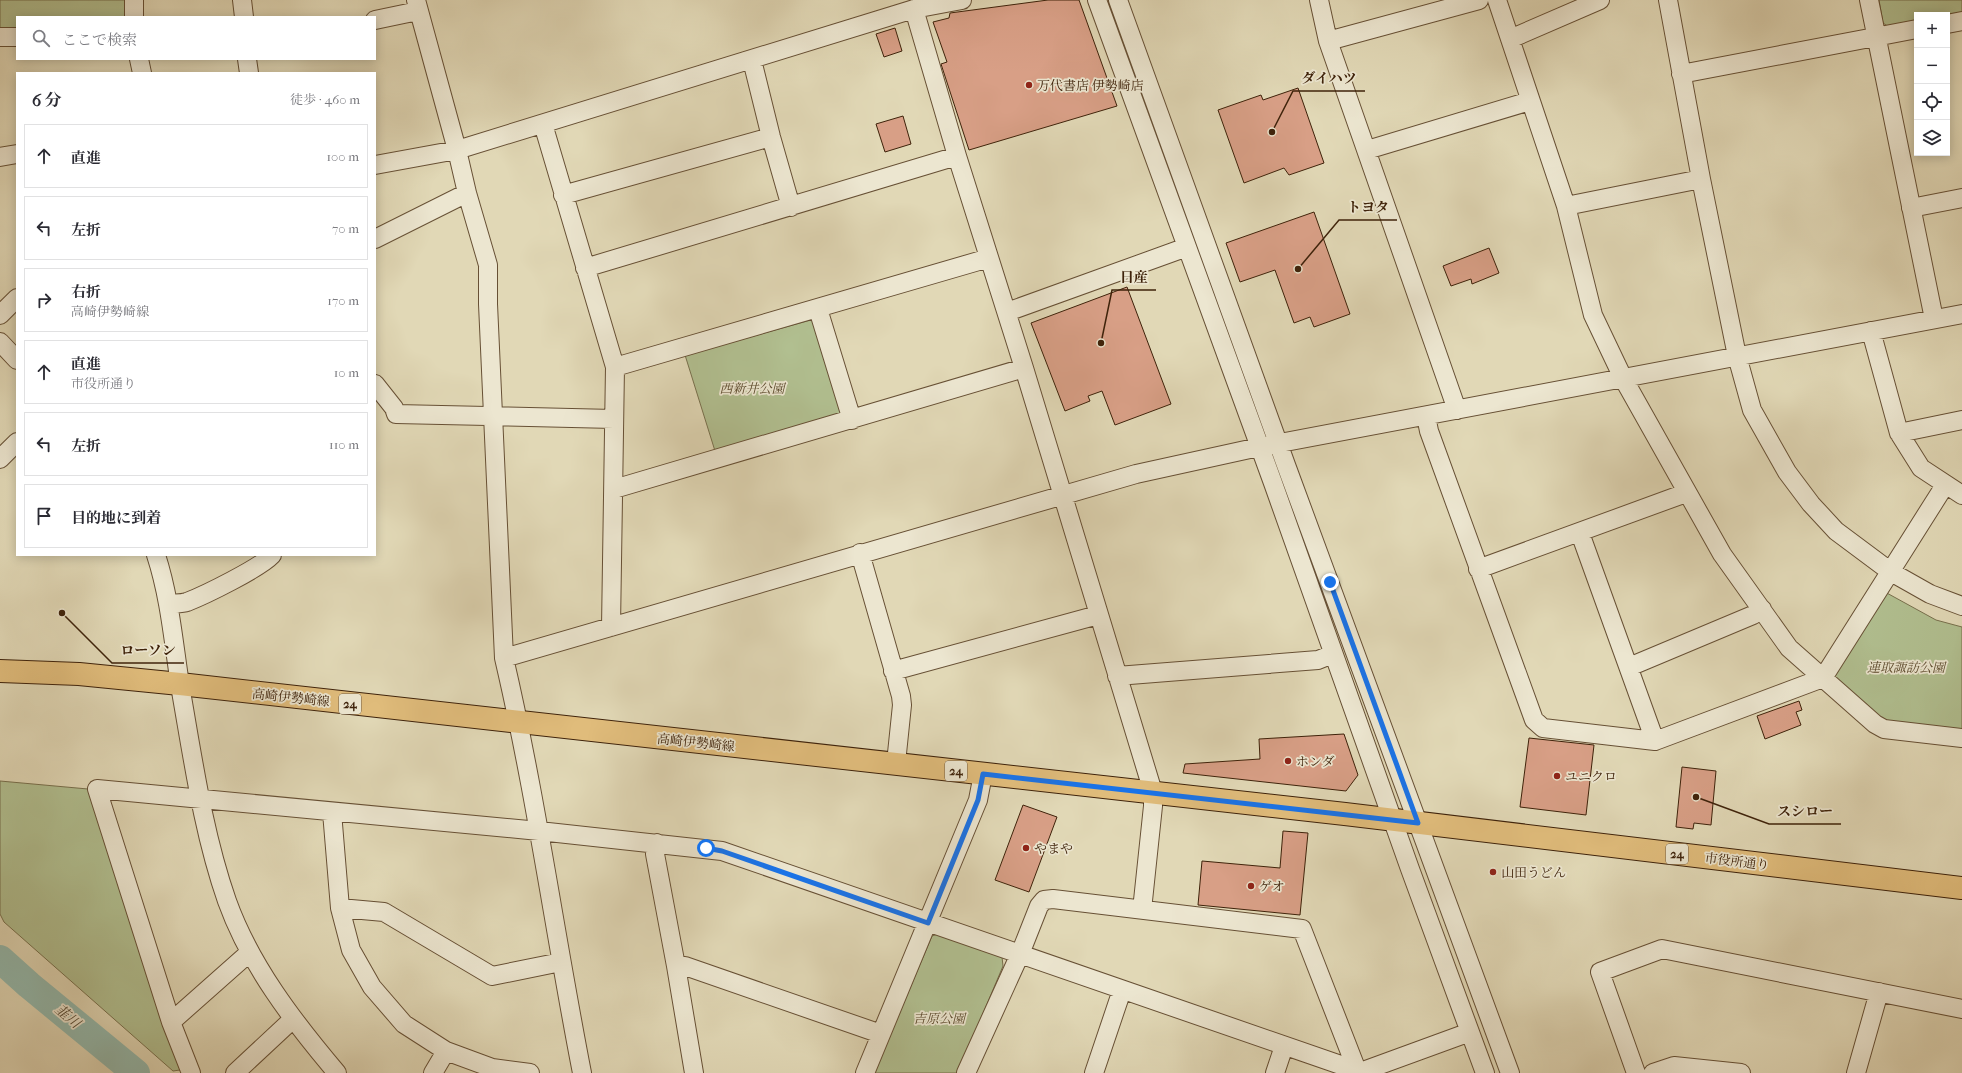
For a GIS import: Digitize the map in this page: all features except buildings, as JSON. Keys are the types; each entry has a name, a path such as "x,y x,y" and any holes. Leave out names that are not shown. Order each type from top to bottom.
{"main road":[{"name":"高崎伊勢崎線","path":"0,671 79,674 180,684 1392,820"},
{"name":"市役所通り","path":"1392,820 1962,888"}],"street":[{"path":"134,0 134,16"},
{"path":"242,0 244,16"},
{"path":"1097,0 1392,820 1485,1073"},
{"path":"1118,0 1278,444 1510,1073"},
{"path":"1319,0 1328,41 1457,410"},
{"path":"1328,41 1479,0"},
{"path":"1497,0 1566,206 1594,315 1623,378 1686,493 1722,554 1789,648 1875,724 1884,729 1962,738"},
{"path":"1510,39 1600,0"},
{"path":"1668,0 1701,179 1737,356 1752,410 1786,472 1811,504 1836,532 1891,572 1930,594 1962,606"},
{"path":"1869,0 1875,37 1934,318"},
{"path":"376,165 457,150 752,60 914,8 955,1"},
{"path":"376,20 417,6 457,150 467,193 488,264 493,418 504,658 519,722 539,830 560,962 582,1073"},
{"path":"914,8 957,156 1007,312 1152,792 1153,806 1142,910"},
{"path":"1950,23 1962,21"},
{"path":"1681,74 1914,30"},
{"path":"0,37 16,37"},
{"path":"139,60 142,72"},
{"path":"247,60 249,72"},
{"path":"752,60 771,137 791,207"},
{"path":"1367,150 1530,101"},
{"path":"543,124 615,367 611,627"},
{"path":"563,195 771,137"},
{"path":"0,157 16,154"},
{"path":"585,268 957,156"},
{"path":"1566,206 1701,179"},
{"path":"376,238 467,193"},
{"path":"1911,208 1962,198"},
{"path":"1007,312 1187,247"},
{"path":"615,367 990,258"},
{"path":"0,315 16,299"},
{"path":"818,309 852,420"},
{"path":"504,658 860,553 1136,474 1259,447 1934,318 1962,314"},
{"path":"1871,331 1899,433 1921,468 1962,495"},
{"path":"0,342 16,359"},
{"path":"614,489 1024,368"},
{"path":"376,385 394,408 396,414 493,418 614,419"},
{"path":"1426,416 1429,431 1478,569 1534,720 1543,728 1655,741 1823,678 1945,485"},
{"path":"1899,433 1962,420"},
{"path":"0,459 16,443"},
{"path":"1478,569 1686,493"},
{"path":"1580,533 1655,741"},
{"path":"860,553 902,705 896,764"},
{"path":"156,556 168,604 199,797 208,838 228,902 250,952 293,1019 337,1073"},
{"path":"168,604 185,602 204,594 271,556"},
{"path":"1628,667 1753,616 1762,610"},
{"path":"893,671 1098,615"},
{"path":"1117,676 1318,660 1333,654"},
{"path":"865,1073 978,800 983,774"},
{"path":"191,1073 171,1022 97,789 199,797 332,812 539,830 722,851 1358,1072 1470,1032"},
{"path":"332,812 340,908 351,950 372,987 404,1024 446,1051 492,1068 530,1073"},
{"path":"657,843 655,854 694,1073"},
{"path":"966,1073 1020,954 1039,906 1044,900 1053,899 1302,929 1358,1072"},
{"path":"340,908 384,912 492,976 560,962"},
{"path":"1636,1073 1600,972 1662,949 1962,1009"},
{"path":"171,1022 250,952"},
{"path":"676,966 685,966 881,1034"},
{"path":"1094,1073 1122,990"},
{"path":"1856,1073 1879,992"},
{"path":"235,1073 293,1019"},
{"path":"1275,1073 1284,1046"},
{"path":"433,1073 446,1051"},
{"path":"1653,1073 1674,1066 1741,1073"}],"green space":[{"path":"0,0 125,0 126,16 16,16 16,28 0,29"},
{"path":"1879,0 1962,0 1962,13 1914,12 1914,23 1889,27 1883,23"},
{"name":"西新井公園","path":"811,320 818,323 842,415 715,451 685,355"},
{"name":"連取諏訪公園","path":"1885,592 1936,620 1962,627 1962,732 1884,721 1832,677"},
{"path":"0,781 88,789 180,1070 173,1071 4,922 0,914"},
{"name":"吉原公園","path":"938,934 1002,957 1003,966 958,1073 874,1073 932,936"}],"waterway":[{"name":"韮川","path":"0,959 29,985 136,1073"}],"place":[{"name":"万代書店 伊勢崎店","path":"1029,85"},
{"name":"ダイハツ","path":"1272,132"},
{"name":"トヨタ","path":"1298,269"},
{"name":"日産","path":"1101,343"},
{"name":"ローソン","path":"62,613"},
{"name":"ホンダ","path":"1288,761"},
{"name":"ユニクロ","path":"1557,776"},
{"name":"スシロー","path":"1696,797"},
{"name":"やまや","path":"1026,848"},
{"name":"山田うどん","path":"1493,872"},
{"name":"ゲオ","path":"1251,886"}],"route":[{"path":"706,848 722,851 928,923 978,800 982,787 983,774 1418,823 1330,582"}]}
